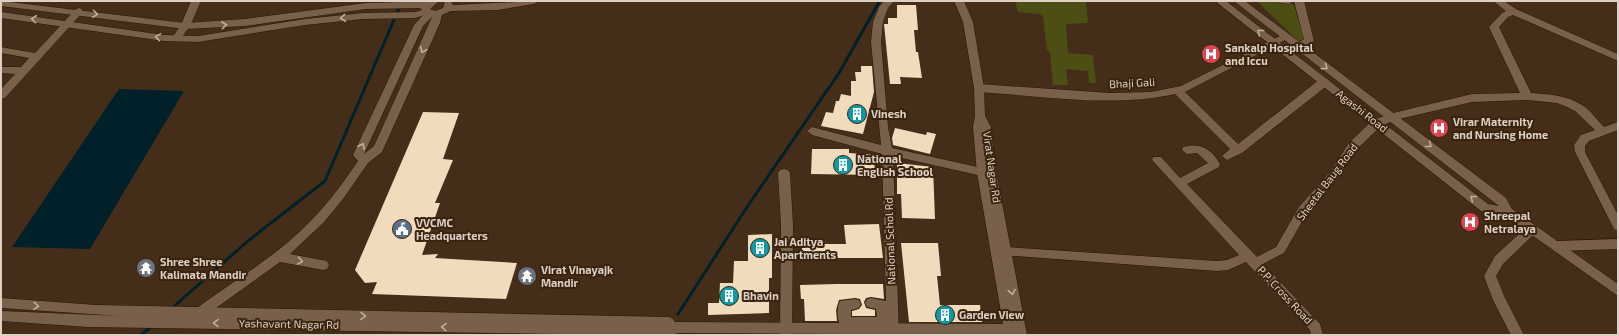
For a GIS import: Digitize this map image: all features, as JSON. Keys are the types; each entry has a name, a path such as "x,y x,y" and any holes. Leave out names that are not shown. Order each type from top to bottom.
{"street":[{"path":"176,39 185,26 196,1"},
{"path":"1,15 176,39 220,37 305,22 363,16 415,15 431,7 449,3 498,7 534,1"},
{"name":"National Schol Rd","path":"888,329 887,151 883,127 876,42 878,22 884,7 889,1"},
{"name":"Virat Nagar Rd","path":"958,1 968,22 979,88 980,116 978,127 1005,252 1015,332"},
{"name":"Agashi Road","path":"1220,1 1485,208 1508,212 1618,291"},
{"name":"Agashi Road","path":"1238,1 1502,201 1508,212"},
{"path":"1283,1 1289,1"},
{"path":"1299,1 1309,41 1302,44"},
{"path":"1498,1 1513,11 1618,58"},
{"path":"1,3 79,11 185,26 234,24 307,11 385,3 416,4 431,7"},
{"path":"363,16 367,5"},
{"path":"201,312 278,257 322,217 347,188 364,160 378,149 435,23 431,7"},
{"path":"364,160 358,155 419,25 431,7"},
{"path":"1,94 35,56 79,11"},
{"path":"1513,11 1505,15 1494,27 1527,96"},
{"name":"Bhaji Gali","path":"979,88 1110,97 1151,96 1178,91 1211,76 1284,37"},
{"path":"1,50 35,56"},
{"path":"1,70 22,71"},
{"path":"1227,156 1238,150 1324,82"},
{"path":"1178,91 1238,150"},
{"path":"1377,123 1393,117 1472,98 1527,96 1558,99 1571,104 1579,108 1602,131"},
{"name":"Sheetal Baug Road","path":"1262,259 1280,250 1303,210 1334,175 1353,146 1377,123"},
{"path":"1618,126 1585,138 1579,145 1580,152 1618,226"},
{"path":"812,131 887,151 987,174 1015,332"},
{"path":"1183,181 1216,164 1199,148 1187,150"},
{"path":"1169,159 1167,162 1183,181"},
{"path":"1157,160 1183,181"},
{"path":"784,173 787,225 786,331"},
{"name":"P.P. Cross Road","path":"1183,181 1249,256 1316,328 1317,335"},
{"path":"1518,335 1499,300 1490,276 1499,260 1532,229"},
{"path":"1557,246 1618,244"},
{"path":"1005,252 1217,266 1228,265 1249,256"},
{"path":"278,257 322,265"},
{"path":"1,303 96,310 118,316 152,311 653,322 669,323 679,326"},
{"path":"871,303 882,305 884,320 888,329"},
{"path":"855,304 844,305 845,323 888,329"},
{"name":"Yashavant Nagar Rd","path":"1,316 88,321 118,316 143,321 175,322 583,330 668,330 679,326 786,331 888,329 1015,332"}],"shaded area":[{"path":"1015,1 1086,1 1088,23 1066,24 1068,53 1093,55 1096,83 1089,83 1088,71 1066,69 1068,85 1053,85 1050,53 1047,50 1043,16 1039,14 1018,12"},
{"path":"1257,1 1284,2 1298,7 1305,39 1298,41"}],"water":[{"path":"119,89 184,91 90,249 12,247"}],"building":[{"path":"897,5 916,5 918,30 914,30 916,52 918,52 922,78 900,77 901,84 890,84 884,24 888,24 888,18 897,18"},
{"name":"Vinesh","path":"861,66 872,66 874,92 863,134 821,126 826,112 833,113 836,101 839,101 841,94 851,96 851,81 856,81 855,72 861,72"},
{"name":"VVCMC Headquarters","path":"423,112 459,113 443,159 453,160 435,203 440,203 422,255 438,254 435,258 517,263 506,299 372,294 377,282 365,283 355,270"},
{"path":"895,128 926,135 927,132 936,134 930,154 893,145 892,138"},
{"name":"National English School","path":"812,149 849,149 849,153 874,155 875,175 811,174"},
{"path":"897,163 933,167 935,219 902,218 901,194 897,194"},
{"path":"879,224 883,258 802,258 802,247 813,247 813,244 846,244 844,225"},
{"path":"772,234 772,278 769,278 769,313 708,315 708,303 719,303 720,283 733,283 734,261 748,261 748,235"},
{"path":"901,243 938,243 941,276 937,276 940,305 980,305 982,322 909,322"},
{"path":"883,284 884,299 871,297 866,298 864,302 866,308 875,310 875,316 852,316 852,311 859,309 862,305 860,299 855,298 839,300 836,310 837,321 805,321 804,299 801,299 800,285"}],"waterway":[{"path":"171,309 249,240 325,181 402,1"},
{"path":"678,314 747,207 839,73 879,2"},
{"path":"141,335 152,326"}],"place":[{"name":"Sankalp Hospital and Iccu","path":"1211,54"},
{"name":"Vinesh","path":"857,114"},
{"name":"Virar Maternity and Nursing Home","path":"1439,128"},
{"name":"National English School","path":"843,165"},
{"name":"Shreepal Netralaya","path":"1470,222"},
{"name":"VVCMC Headquarters","path":"402,229"},
{"name":"Jai Aditya Apartments","path":"760,248"},
{"name":"Shree Shree Kalimata Mandir","path":"146,268"},
{"name":"Virat Vinayajk Mandir","path":"527,276"},
{"name":"Bhavin","path":"729,296"},
{"name":"Garden View","path":"945,315"}]}
